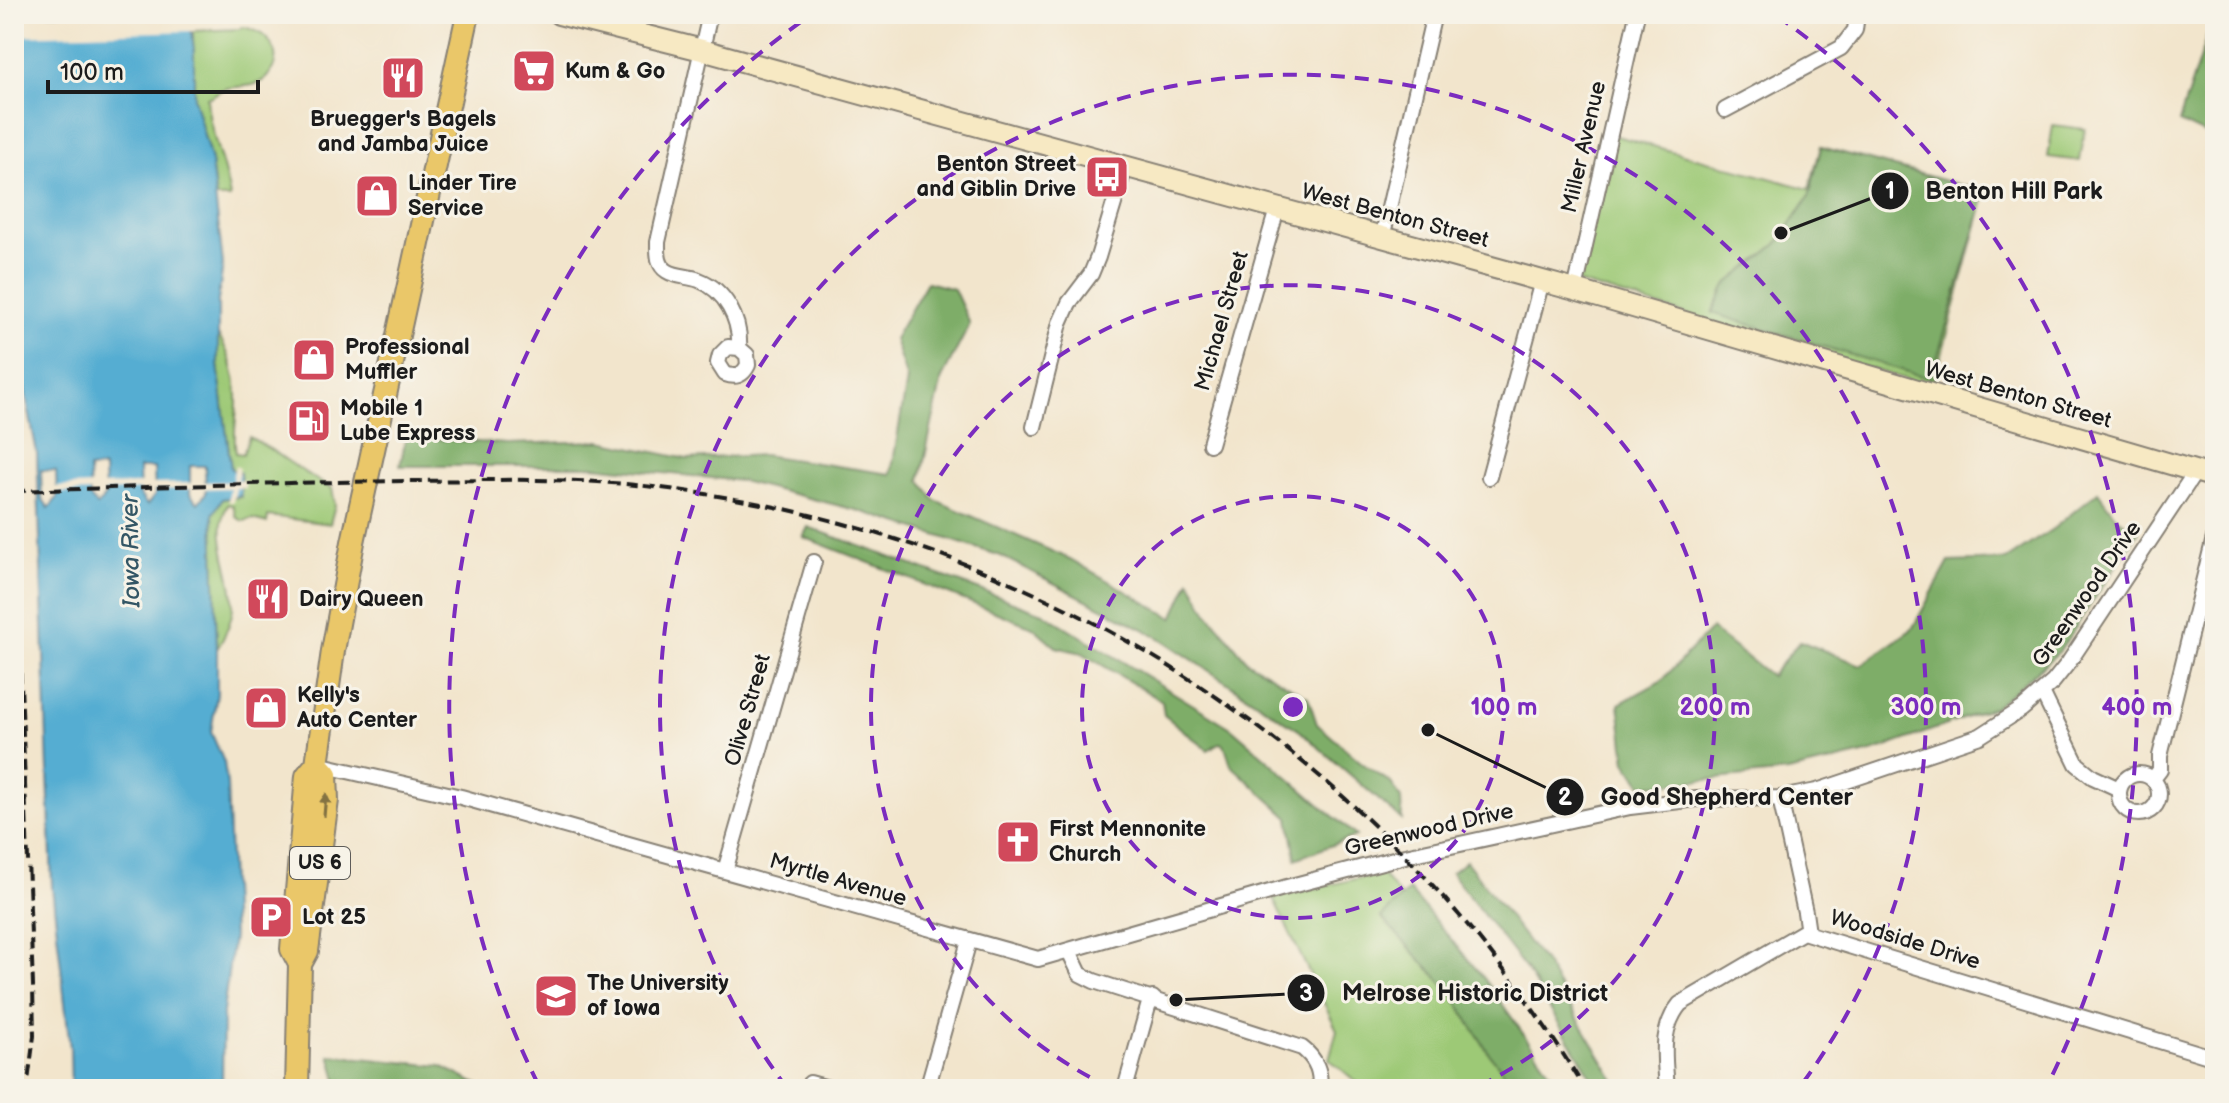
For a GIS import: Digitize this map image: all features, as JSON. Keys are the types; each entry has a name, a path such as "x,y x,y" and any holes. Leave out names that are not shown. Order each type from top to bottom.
{"main road":[{"name":"US 6","path":"297,1089 300,964 307,951 327,800 326,774 317,764 333,651 359,511 468,14"}],"street":[{"name":"West Benton Street","path":"559,14 702,50 1575,290 2206,474"},
{"path":"710,14 658,242 661,264 668,271 698,279 717,292 736,319 739,348"},
{"path":"1382,238 1434,14"},
{"name":"Miller Avenue","path":"1575,290 1637,14"},
{"path":"1725,110 1841,48 1855,30 1857,14"},
{"path":"1034,427 1060,323 1069,303 1091,274 1125,167"},
{"name":"Michael Street","path":"1210,444 1277,209"},
{"path":"1489,477 1542,281"},
{"name":"Greenwood Drive","path":"1069,951 1405,856 1630,807 1697,799 1780,798 1817,791 1980,736 2042,692 2079,649 2206,474"},
{"path":"2153,779 2160,770 2160,756 2215,534"},
{"name":"Olive Street","path":"725,871 814,562"},
{"path":"2042,692 2077,764 2093,777 2119,789"},
{"name":"Myrtle Avenue","path":"317,764 461,797 1038,959 1069,951"},
{"path":"2134,774 2146,775 2153,779 2159,799 2153,809 2141,815 2133,814 2122,807 2119,789 2122,782 2134,774"},
{"path":"1780,798 1808,933"},
{"name":"Woodside Drive","path":"1667,1089 1664,1038 1671,1015 1680,1004 1796,934 1808,933 2215,1058"},
{"path":"927,1089 969,941"},
{"path":"1069,951 1073,964 1086,977 1294,1045 1311,1055 1321,1080 1319,1089"},
{"path":"1125,1089 1153,998"},
{"path":"810,1083 832,1089"}],"green space":[{"path":"2215,14 2215,139 2179,122"},
{"path":"241,27 259,32 266,38 275,52 275,60 263,81 224,89 207,98 230,198 216,198 211,161 194,98 193,31"},
{"path":"2053,125 2085,129 2080,161 2048,157"},
{"path":"1609,134 1809,189 1821,147 1986,192 1933,387 1576,282"},
{"path":"1821,147 1986,192 1931,379 1712,313 1726,285 1777,244 1809,197"},
{"path":"927,282 954,289 970,324 942,378 920,480 935,500 1070,559 1173,618 1190,580 1208,613 1248,662 1308,697 1317,724 1362,763 1391,783 1401,799 1402,820 1300,731 1155,635 1001,556 860,511 741,481 593,466 400,466 406,437 507,444 601,441 687,459 763,455 891,474 907,380 894,339"},
{"path":"218,335 229,356 236,388 236,453 243,454 249,437 253,439 332,488 335,505 330,524 268,516 267,523 253,519 243,521 236,517 233,505 228,504 223,515 222,540 233,608 217,649 213,514 222,499 241,497 240,473 231,469 218,364"},
{"path":"2098,492 2117,518 2139,531 2060,651 1995,707 1872,752 1788,772 1643,786 1626,762 1619,704 1661,681 1711,629 1771,676 1800,641 1861,665 1912,629 1949,562 2006,560 2054,528"},
{"path":"808,527 1043,613 1231,728 1356,836 1296,859 1289,818 1231,765 1224,744 1219,743 1208,750 1164,715 1162,701 1082,653 1056,647 1033,627 803,537"},
{"path":"1466,861 1546,965 1620,1089 1599,1089 1525,968 1451,873"},
{"path":"1381,873 1478,990 1548,1089 1365,1089 1329,1059 1337,1030 1273,898"},
{"path":"1409,890 1484,978 1562,1089 1517,1089 1490,1055 1450,991 1381,917"},
{"path":"330,1055 441,1066 486,1089 340,1089"}],"water":[{"name":"Iowa River","path":"14,14 189,14 194,49 194,98 211,161 223,264 218,301 218,364 231,469 240,473 241,496 222,499 213,514 217,694 211,732 224,762 227,784 233,937 223,1012 222,1089 71,1089 70,1048 52,887 37,453 25,391 22,314 14,239","holes":["190,466 205,466 206,493 198,503 190,494","104,468 105,496 97,506 90,497 89,469","139,468 154,468 155,495 147,505 140,495","41,470 56,471 57,498 49,508 42,498"]}],"pier":[{"path":"14,14 193,14 195,31 14,36"},
{"path":"235,465 239,468 237,481 245,481 245,488 236,488 233,502 228,502 230,488 202,489 202,482 232,482"},
{"path":"194,483 194,489 151,490 151,484"},
{"path":"144,484 144,490 101,492 101,485"},
{"path":"94,485 94,492 53,493 53,487"}],"railway":[{"path":"14,491 368,482 599,482 773,507 915,546 1050,601 1177,671 1296,756 1404,855 1500,966 1585,1089"},
{"path":"14,508 33,985 34,1036 27,1089"}],"place":[{"name":"Kum & Go","path":"534,71"},
{"name":"Bruegger's Bagels and Jamba Juice","path":"403,78"},
{"name":"Benton Street and Giblin Drive","path":"1107,177"},
{"name":"Linder Tire Service","path":"377,196"},
{"name":"Benton Hill Park","path":"1781,233"},
{"name":"Professional Muffler","path":"314,360"},
{"name":"Mobile 1 Lube Express","path":"309,421"},
{"name":"Dairy Queen","path":"268,599"},
{"name":"Kelly's Auto Center","path":"266,708"},
{"name":"Good Shepherd Center","path":"1428,730"},
{"name":"First Mennonite Church","path":"1018,842"},
{"name":"Lot 25","path":"271,917"},
{"name":"The University of Iowa","path":"556,996"},
{"name":"Melrose Historic District","path":"1176,1000"}]}
